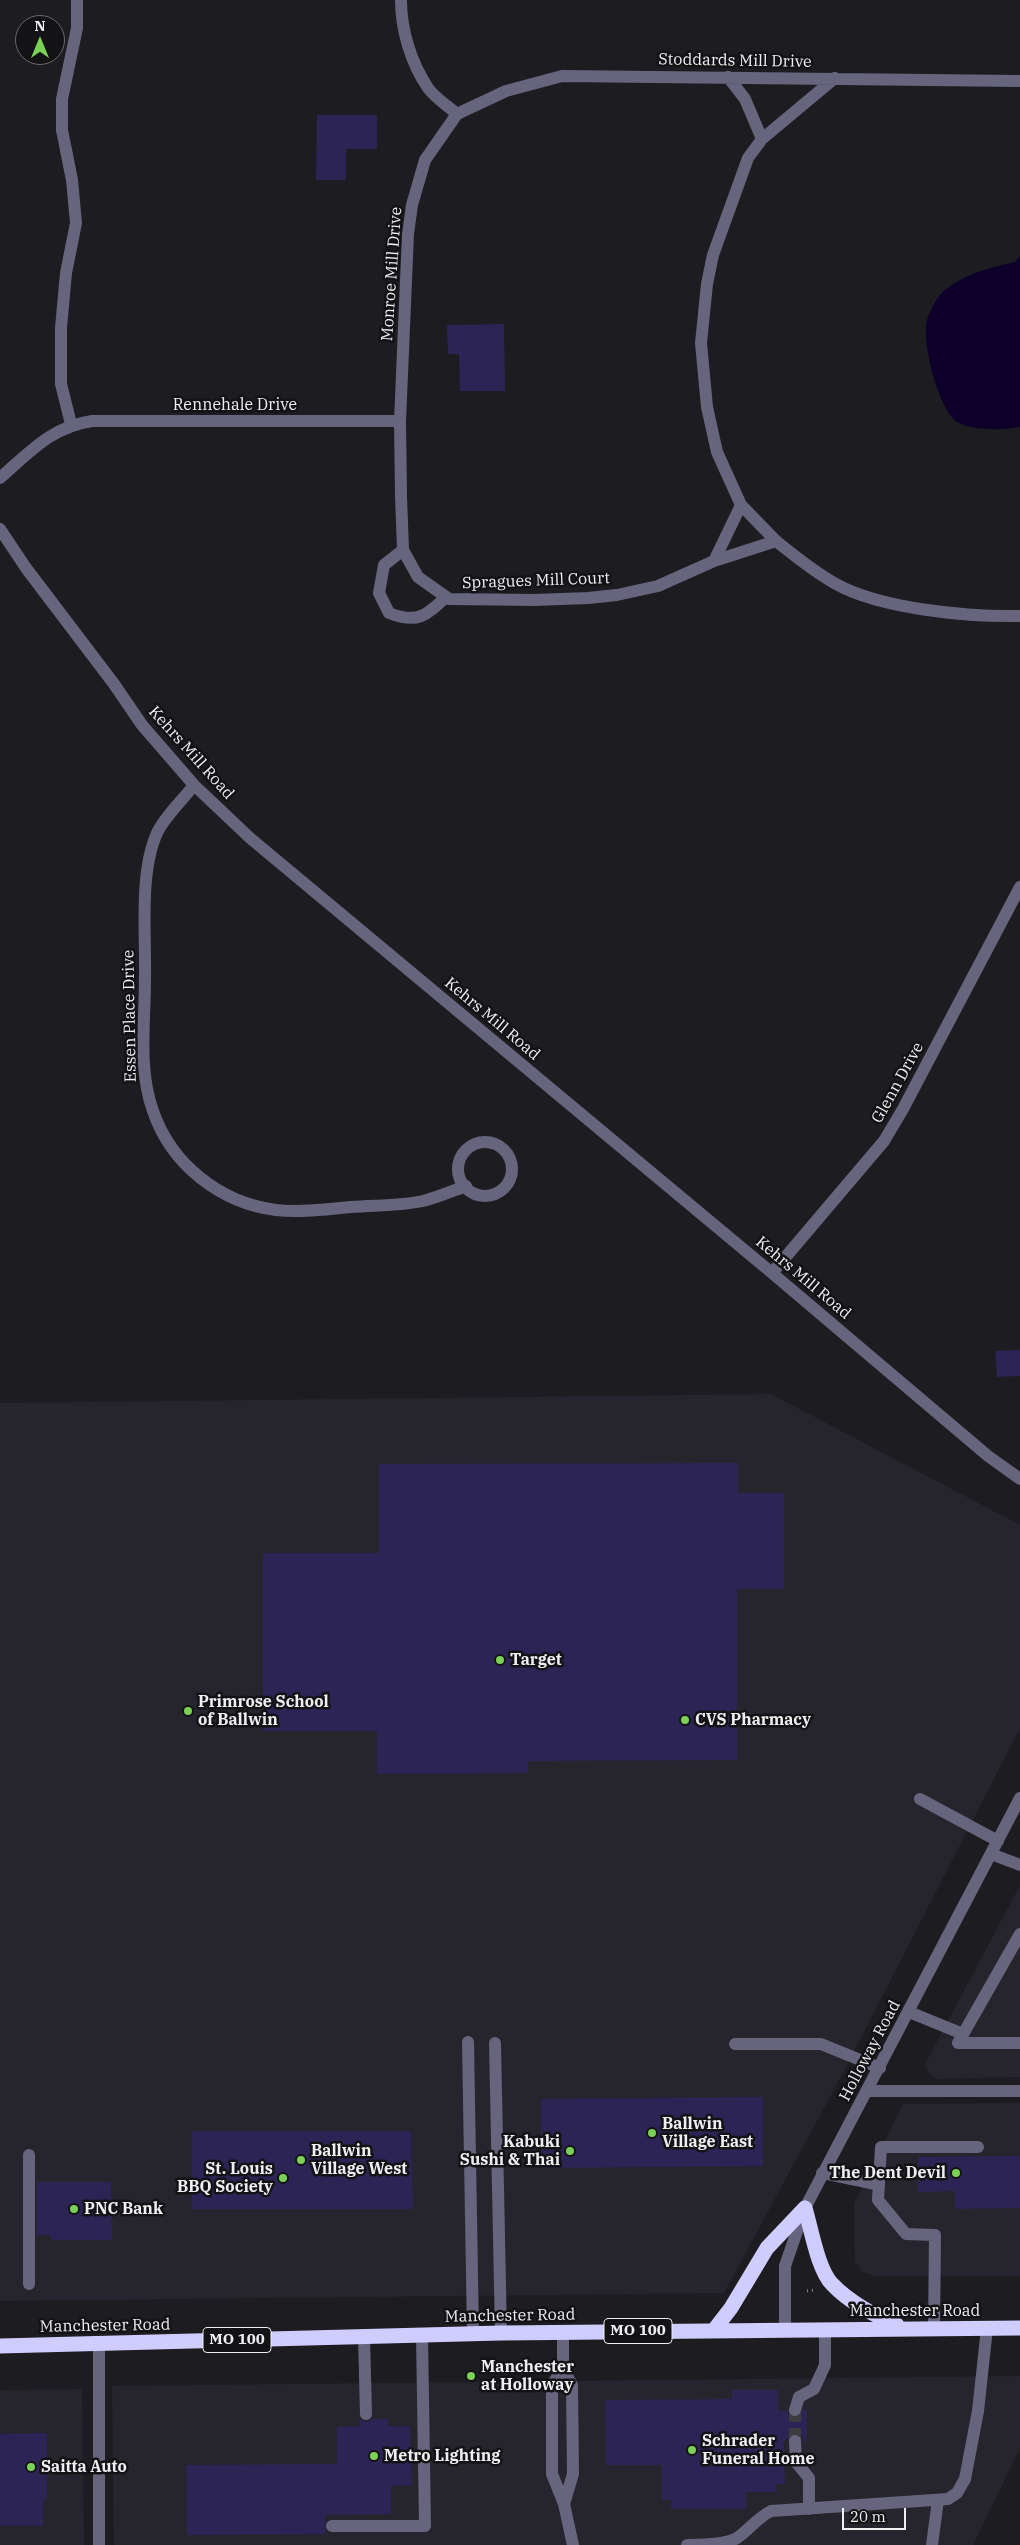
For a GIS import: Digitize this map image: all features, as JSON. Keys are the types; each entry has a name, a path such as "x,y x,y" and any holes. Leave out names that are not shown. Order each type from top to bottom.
{"highway":[{"path":"805,2208 821,2262 831,2284 869,2313 903,2328"},
{"path":"714,2330 731,2308 768,2248 805,2208"},
{"name":"Manchester Road","path":"0,2346 500,2333 824,2328 1020,2328"}],"street":[{"path":"0,478 50,436 71,424 61,384 61,328 66,273 76,223 72,180 62,130 62,99 77,28 77,0"},
{"path":"401,0 401,13 407,43 416,65 429,89 458,114"},
{"name":"Stoddards Mill Drive","path":"458,114 506,91 562,76 1020,81"},
{"path":"728,77 744,99 762,139"},
{"path":"835,78 762,139 748,158 713,256 707,284 701,343 707,407 717,452 741,505 776,541 829,579 863,596 969,615 1020,616"},
{"name":"Monroe Mill Drive","path":"418,577 404,550 400,421 412,204 425,160 458,114"},
{"name":"Rennehale Drive","path":"71,424 92,421 400,421"},
{"path":"714,561 741,505"},
{"name":"Kehrs Mill Road","path":"0,529 26,568 114,684 142,725 194,785 250,838 772,1273 988,1456 1020,1480"},
{"name":"Spragues Mill Court","path":"418,577 449,599 534,600 618,594 658,586 714,561 776,541"},
{"name":"Spragues Mill Court","path":"404,550 384,565 379,593 390,613 407,620 428,614 446,597"},
{"name":"Essen Place Drive","path":"194,785 158,831 149,853 146,895 144,1064 152,1111 173,1150 188,1167 209,1185 232,1198 254,1206 278,1210 422,1201 466,1186"},
{"name":"Glenn Drive","path":"772,1273 884,1141 903,1109 1020,887"},
{"path":"484,1142 501,1147 507,1154 512,1171 510,1179 498,1192 481,1196 472,1193 466,1186 460,1180 458,1171 461,1154 468,1148 484,1142"},
{"name":"Holloway Road","path":"785,2329 785,2266 805,2208 822,2173 868,2092 1020,1798"},
{"path":"920,1800 998,1841"},
{"path":"991,1854 1020,1865"},
{"path":"1020,1934 958,2043 1020,2044"},
{"path":"909,2012 963,2034"},
{"path":"468,2042 473,2334"},
{"path":"495,2043 500,2333"},
{"path":"735,2044 821,2044 880,2068"},
{"path":"868,2092 1020,2091"},
{"path":"934,2328 935,2235 906,2234 878,2200 881,2147 978,2147"},
{"path":"29,2155 29,2284"},
{"path":"822,2173 879,2185"},
{"path":"795,2410 799,2397 814,2390 825,2365 824,2328"},
{"path":"687,2545 736,2542 760,2517 770,2511 948,2499 957,2492 965,2479 978,2410 987,2328"},
{"path":"563,2332 563,2368 572,2385 573,2454 573,2474 564,2504"},
{"path":"332,2526 425,2526 422,2335"},
{"path":"364,2336 366,2414"},
{"path":"98,2344 99,2545"},
{"path":"563,2368 552,2385 552,2474 564,2504 573,2545"},
{"path":"795,2441 796,2462 809,2478 809,2508"},
{"path":"932,2545 938,2500"}],"shaded area":[{"path":"1020,256 1020,427 989,429 966,426 952,417 945,406 933,376 927,344 927,320 937,299 953,284 973,274 1015,262"},
{"name":"Target","path":"771,1394 1020,1525 1020,1728 844,2071 724,2293 0,2301 0,1403"},
{"path":"1020,1885 1020,2077 935,2079 924,2066"},
{"path":"1020,2103 1020,2276 876,2276 862,2272 855,2261 854,2204 903,2104"},
{"path":"1020,2376 1020,2448 973,2545 114,2545 112,2386"},
{"path":"82,2389 84,2545 0,2545 0,2390"}],"building":[{"path":"317,115 377,115 377,149 346,149 346,180 316,180"},
{"path":"504,324 505,391 460,391 459,354 448,354 447,325"},
{"path":"1020,1350 1020,1376 997,1377 995,1351"},
{"name":"Target","path":"738,1463 738,1493 784,1493 784,1589 737,1589 737,1760 528,1761 528,1773 377,1774 377,1731 263,1731 263,1553 379,1553 379,1464"},
{"name":"Ballwin Village East","path":"763,2097 763,2166 541,2168 541,2099"},
{"name":"Ballwin Village West","path":"192,2131 411,2131 413,2209 192,2209"},
{"name":"The Dent Devil","path":"1020,2156 1020,2208 955,2209 955,2191 918,2192 918,2157"},
{"name":"PNC Bank","path":"37,2182 111,2182 112,2240 51,2240 51,2235 37,2235"},
{"name":"Schrader Funeral Home","path":"732,2390 778,2390 778,2411 787,2410 789,2416 796,2418 803,2410 807,2410 807,2441 803,2441 802,2436 795,2433 784,2441 785,2484 776,2484 777,2492 746,2492 746,2509 671,2509 671,2500 662,2500 662,2465 606,2465 605,2400 732,2399"},
{"path":"360,2419 366,2422 372,2419 388,2419 388,2426 410,2426 412,2485 391,2486 391,2514 325,2515 325,2534 187,2535 186,2465 337,2464 337,2427 360,2426"},
{"path":"47,2433 47,2500 43,2500 43,2526 0,2526 0,2434"}],"tunnel":[{"path":"795,2410 795,2441"}],"place":[{"name":"Target","path":"500,1660"},
{"name":"Primrose School of Ballwin","path":"188,1711"},
{"name":"CVS Pharmacy","path":"685,1720"},
{"name":"Ballwin Village East","path":"652,2133"},
{"name":"Kabuki Sushi & Thai","path":"570,2151"},
{"name":"Ballwin Village West","path":"301,2160"},
{"name":"The Dent Devil","path":"956,2173"},
{"name":"St. Louis BBQ Society","path":"283,2178"},
{"name":"PNC Bank","path":"74,2209"},
{"name":"Manchester at Holloway","path":"471,2376"},
{"name":"Schrader Funeral Home","path":"692,2450"},
{"name":"Metro Lighting","path":"374,2456"},
{"name":"Saitta Auto","path":"31,2467"}]}
